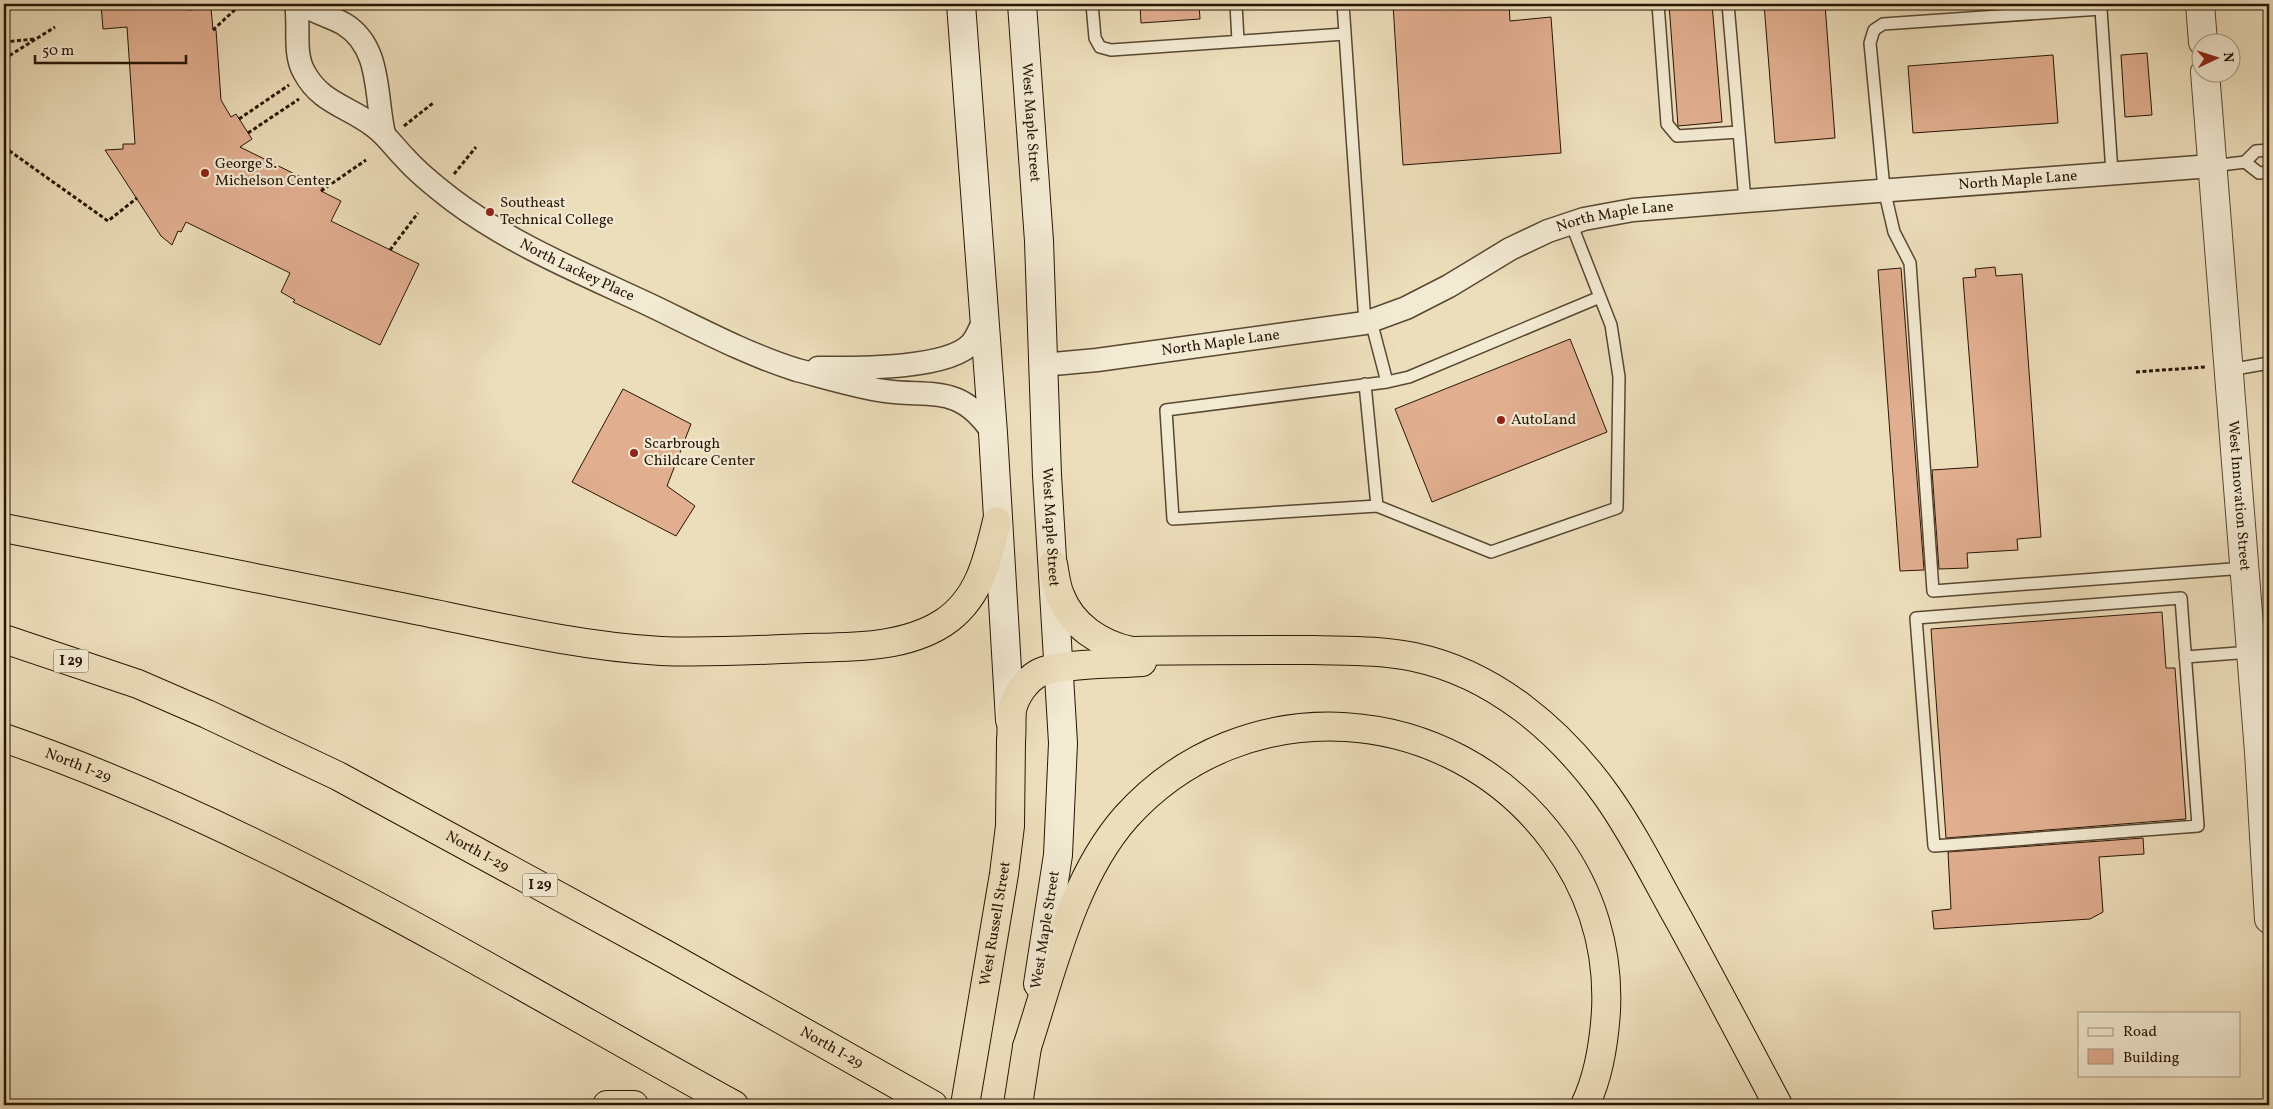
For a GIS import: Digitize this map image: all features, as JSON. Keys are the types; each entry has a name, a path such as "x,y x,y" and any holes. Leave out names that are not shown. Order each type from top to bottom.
{"highway":[{"path":"4,528 563,639 660,651 706,652 855,646 894,641 923,634 945,621 963,605 977,586 987,562 997,521"},
{"path":"1053,564 1060,595 1070,612 1095,638 1112,647 1131,651 1263,649 1385,652 1416,658 1452,669 1478,680 1537,718 1577,759 1607,796 1654,874 1778,1105"},
{"name":"North I-29","path":"4,639 138,684 338,776 665,954 933,1105"},
{"name":"West Russell Street","path":"965,1105 1010,826 1012,710 1016,698 1025,685 1038,673 1059,667 1313,650"},
{"path":"1018,1105 1028,1047 1072,911 1087,877 1103,848 1125,818 1150,793 1178,771 1194,762 1243,739 1287,729 1314,726 1351,726 1388,732 1424,742 1458,757 1491,777 1518,799 1538,819 1566,856 1583,888 1596,923 1605,959 1607,994 1605,1028 1598,1071 1585,1105"},
{"name":"North I-29","path":"4,738 135,788 326,879 469,956 734,1105"},
{"path":"607,1105 634,1105"}],"main road":[{"path":"960,4 985,319 1012,741"},
{"name":"West Maple Street","path":"1022,4 1038,231 1042,365 1063,743 1058,855 1028,1047"},
{"path":"2200,4 2202,32"},
{"name":"West Innovation Street","path":"2206,82 2245,568 2269,919"}],"street":[{"name":"North Lackey Place","path":"296,4 299,57 302,70 310,82 321,95 367,121 392,131"},
{"name":"North Lackey Place","path":"302,4 312,11 345,25 365,45 375,72 378,112 392,131 405,159 428,180 483,221 599,281 750,352 795,369 879,390 948,395 964,403 981,416 993,433"},
{"name":"North Maple Lane","path":"1042,365 1097,360 1368,322 1406,308 1449,286 1510,249 1548,231 1584,218 1633,210 1884,189 2212,166"},
{"name":"North Lackey Place","path":"795,369 861,368 918,364 942,359 957,354 972,343 985,319"}],"lane":[{"path":"1092,4 1095,38 1100,47 1111,50 1345,34"},
{"path":"1236,4 1238,41"},
{"path":"1343,4 1368,322 1387,382"},
{"path":"1658,4 1667,124 1677,136 1739,132"},
{"path":"1728,4 1745,201"},
{"path":"2112,173 2101,9 1892,23 1883,24 1874,30 1870,43 1884,189 1894,232 1910,263 1933,591 2245,568"},
{"path":"2212,166 2245,162 2256,151 2269,150"},
{"path":"2245,162 2259,173 2269,172"},
{"path":"1571,223 1611,325 1619,377 1617,508 1491,552 1377,506 1173,519 1166,410 1387,382 1409,377 1600,297"},
{"path":"2229,368 2269,363"},
{"path":"1365,384 1377,506"},
{"path":"2181,598 2185,657 2198,826 1934,846 1916,618 2181,598"},
{"path":"2185,657 2251,652"}],"path":[{"path":"213,30 241,4"},
{"path":"4,59 55,28"},
{"path":"4,42 36,39"},
{"path":"239,119 296,81"},
{"path":"248,133 306,94"},
{"path":"392,131 433,103"},
{"path":"4,147 108,222 137,198"},
{"path":"450,178 476,147"},
{"path":"322,191 366,160"},
{"path":"390,250 418,213"},
{"path":"2136,372 2229,368"}],"building":[{"name":"George S. Michelson Center","path":"101,4 188,4 188,10 211,8 213,30 216,30 221,100 231,117 236,114 252,139 240,147 323,188 321,191 341,201 331,221 419,264 380,345 293,302 295,300 281,292 290,273 186,222 181,232 178,231 172,245 161,236 105,150 123,149 123,144 135,144 127,27 103,29"},
{"path":"1140,4 1199,4 1200,19 1141,23"},
{"path":"1393,4 1509,4 1510,21 1551,17 1561,153 1403,165"},
{"path":"1669,4 1712,4 1722,122 1678,126"},
{"path":"1764,4 1825,4 1835,138 1775,143"},
{"path":"2147,53 2152,115 2125,117 2121,55"},
{"path":"2053,55 2058,123 1913,133 1908,66"},
{"path":"1995,267 1996,276 2022,274 2041,537 2017,539 2018,550 1967,553 1968,568 1939,569 1932,470 1978,467 1963,278 1976,277 1975,269"},
{"path":"1901,268 1924,570 1900,571 1878,270"},
{"name":"AutoLand","path":"1570,339 1607,432 1432,502 1395,409"},
{"name":"Scarbrough Childcare Center","path":"623,389 691,424 667,486 695,506 676,536 572,482"},
{"path":"2162,612 2166,668 2175,668 2186,819 1946,838 1931,629"},
{"path":"2143,838 2144,854 2099,857 2103,912 2090,919 1934,929 1932,911 1951,909 1948,852"}],"place":[{"name":"George S. Michelson Center","path":"205,173"},
{"name":"Southeast Technical College","path":"490,212"},
{"name":"AutoLand","path":"1501,420"},
{"name":"Scarbrough Childcare Center","path":"634,453"}]}
